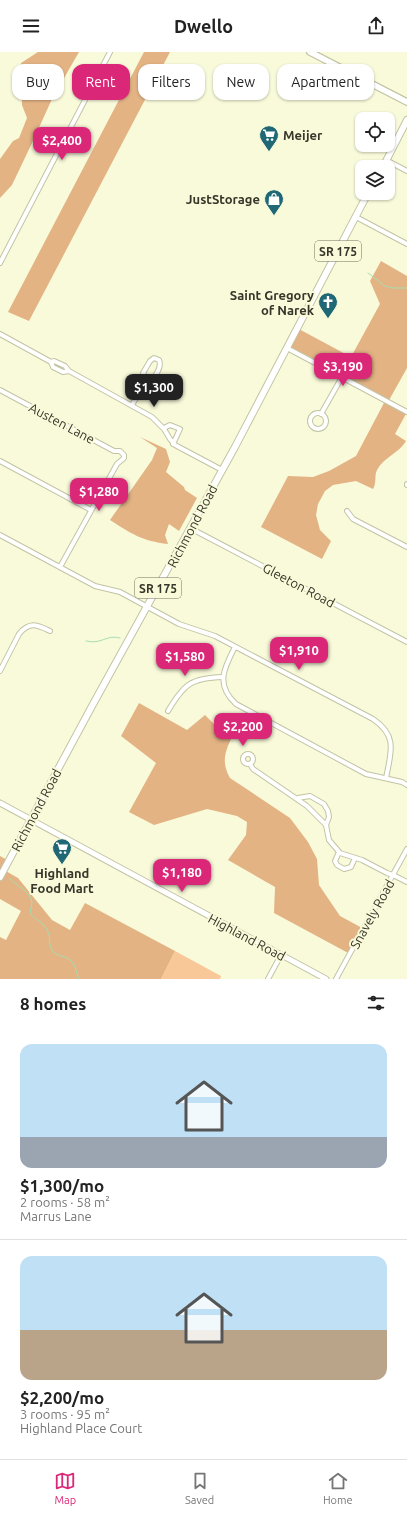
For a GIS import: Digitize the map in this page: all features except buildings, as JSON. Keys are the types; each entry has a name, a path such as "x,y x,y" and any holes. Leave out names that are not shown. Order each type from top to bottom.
{"main road":[{"path":"310,52 407,102"},
{"path":"386,160 407,120"},
{"name":"Richmond Road","path":"0,877 222,470 364,200"}],"street":[{"path":"0,263 110,52"},
{"path":"395,165 407,171"},
{"path":"356,217 407,244"},
{"path":"0,334 52,362 54,361 63,365 69,371 152,416 164,428 173,444 222,470"},
{"path":"287,348 407,412"},
{"path":"155,358 160,360 160,365 153,378 150,380 147,379 143,374 150,361 155,358"},
{"path":"52,362 53,367 62,372 69,371"},
{"path":"321,414 342,377"},
{"path":"132,405 147,379"},
{"name":"Austen Lane","path":"0,390 114,451 120,451 124,455 124,458 117,464 91,510"},
{"path":"164,428 170,425 180,429 173,444"},
{"path":"0,461 91,510 60,567"},
{"path":"347,512 353,518 407,547"},
{"name":"Gleeton Road","path":"190,528 407,642"},
{"path":"0,535 95,586 120,592 179,624 215,636 373,719 383,726 388,733 391,751 386,778"},
{"path":"0,671 23,629 30,625 35,625 50,631"},
{"path":"235,646 226,664 223,677 224,685 230,697 236,704 366,774 386,778 407,785"},
{"path":"168,711 179,694 189,684 204,678 223,677"},
{"path":"250,764 253,769 298,798 313,810 326,825 329,840 339,852 407,882"},
{"path":"298,798 310,796 324,804 328,811 329,817 326,825"},
{"name":"Highland Road","path":"0,803 326,979"},
{"name":"Snavely Road","path":"336,979 407,849"},
{"path":"339,852 335,861 337,865 344,869 351,867 355,858"},
{"path":"268,979 281,955"}],"shaded area":[{"path":"38,52 79,52 64,78 64,64 21,63"},
{"path":"144,52 170,52 164,64 138,64 138,100 145,100 29,321 8,312 119,100 130,100 130,79"},
{"path":"22,100 52,100 12,185 0,198 0,159 13,141 19,138 27,118 22,105"},
{"path":"381,261 407,276 407,368 388,402 407,412 395,434 406,441 377,470 373,489 356,481 333,485 325,491 318,504 316,515 320,530 331,541 322,559 261,527 288,476 313,477 329,471 356,456 385,401 287,348 297,328 351,357 380,304 370,281"},
{"path":"140,437 166,449 170,462 166,472 184,487 185,490 197,498 179,531 169,524 165,535 168,544 144,539 110,520 152,460 157,448"},
{"path":"139,703 187,730 205,715 220,730 232,737 227,747 225,757 227,772 230,778 290,818 308,842 317,859 319,885 340,916 364,929 350,954 274,913 275,887 228,860 246,835 247,822 237,816 207,809 154,825 129,812 156,763 121,736"},
{"path":"0,856 9,861 4,870 18,878 52,920 70,930 85,903 175,951 161,979 0,979 0,937 6,940 21,911 0,899"},
{"path":"175,951 221,976 220,979 161,979"}],"waterway":[{"path":"368,273 385,286 393,288 407,288"},
{"path":"86,641 96,642 111,637 120,638"},
{"path":"9,878 31,898 32,902 30,912 34,918 42,923 46,928 49,934 52,950 56,954 68,958 72,962 75,966 79,979"}],"place":[{"name":"Meijer","path":"269,152"},
{"name":"JustStorage","path":"274,216"},
{"name":"Saint Gregory of Narek","path":"328,319"},
{"name":"Highland Food Mart","path":"62,865"}]}
